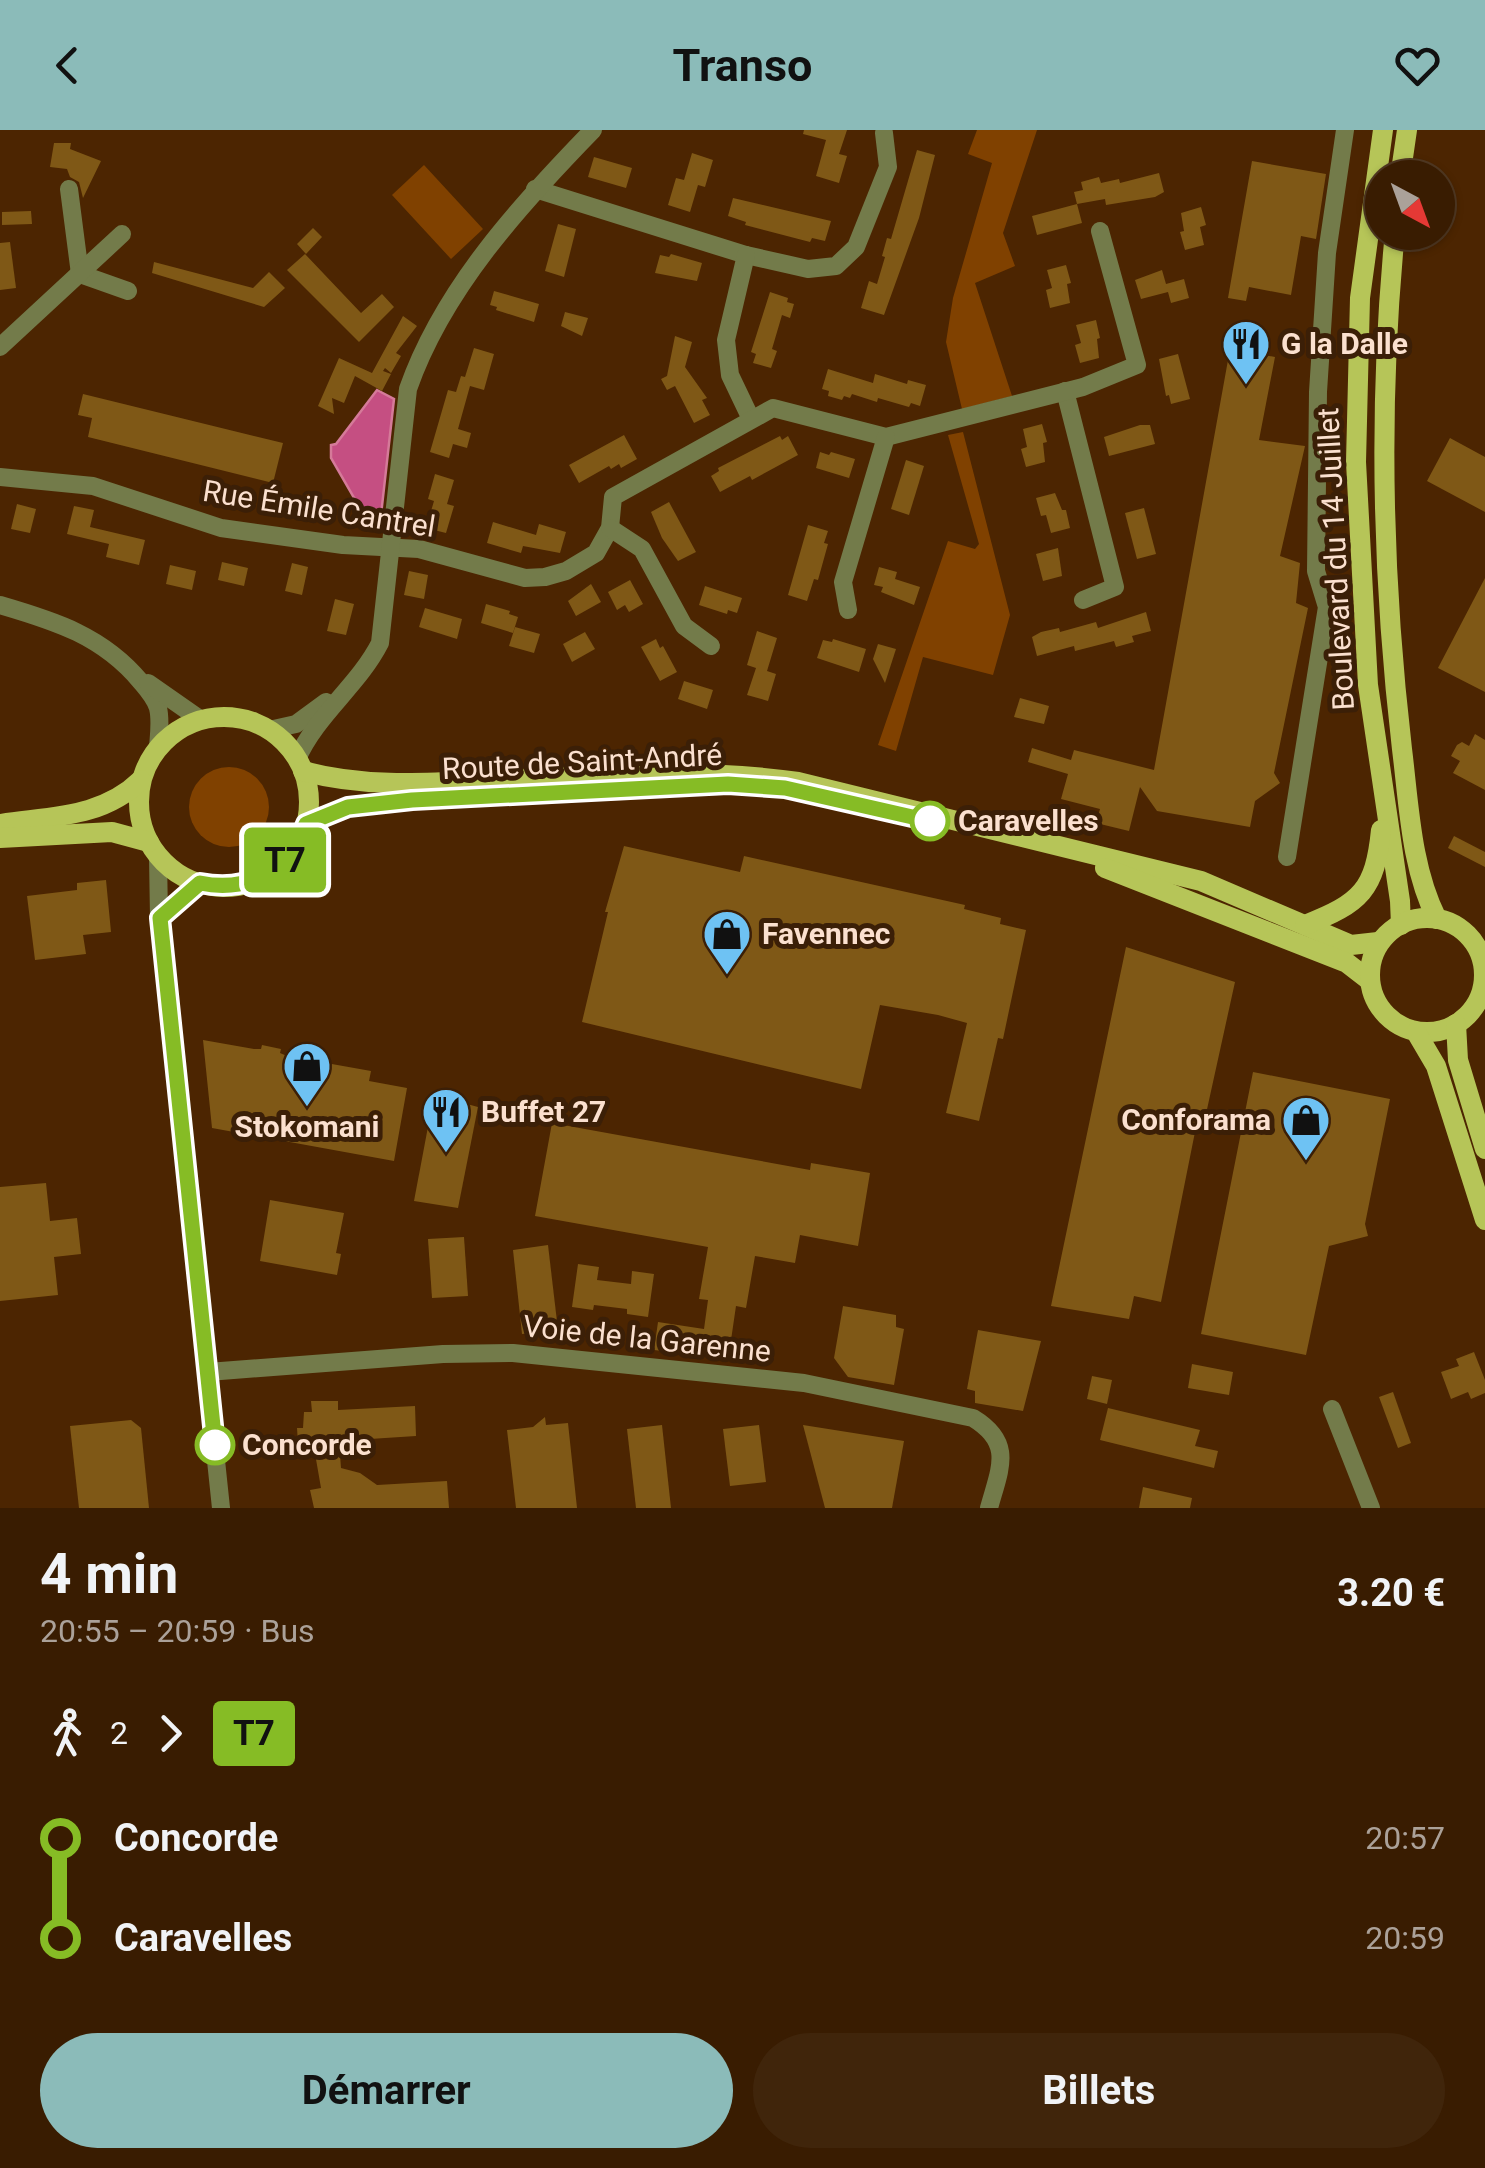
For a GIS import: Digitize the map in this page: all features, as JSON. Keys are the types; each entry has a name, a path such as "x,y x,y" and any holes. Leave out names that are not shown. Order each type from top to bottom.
{"main road":[{"name":"Boulevard du 14 Juillet","path":"1384,130 1360,298 1356,462 1368,685 1401,925"},
{"path":"1403,160 1407,130"},
{"name":"Boulevard du 14 Juillet","path":"1394,250 1385,378 1386,566 1392,668 1422,882 1437,919"},
{"path":"0,838 112,832 153,849 184,877 200,883 244,884 271,872 290,854 306,824 309,801 300,765 269,730 240,718 201,720 173,734 158,747 142,780 139,812 153,849"},
{"name":"Route de Saint-André","path":"300,765 339,780 386,783 666,773 742,774 798,782 1201,882 1352,945 1378,942"},
{"path":"0,824 96,810 117,801 142,780"},
{"name":"Route de Saint-André","path":"306,824 348,807 412,800 728,784 785,788 1093,863 1347,963 1370,980"},
{"path":"1305,924 1342,908 1370,882 1378,865 1384,798"},
{"path":"1418,918 1437,919 1464,932 1474,942 1484,963 1484,985 1480,1005 1456,1024 1431,1033 1416,1032 1392,1022 1380,1009 1370,980 1370,964 1378,942 1401,925 1418,918"},
{"path":"1456,1024 1458,1060 1485,1150"},
{"path":"1416,1032 1436,1066 1485,1220"}],"street":[{"path":"300,765 308,736 369,664 380,643 408,390 418,360 476,264 535,189 593,130"},
{"path":"1287,857 1326,607 1316,571 1318,392 1327,253 1345,130"},
{"path":"535,189 746,255 808,270 836,266 856,246 888,167 884,133"},
{"path":"69,189 80,274"},
{"path":"746,255 726,340 730,375 751,419 773,408 886,437 1084,388 1138,365 1100,231"},
{"path":"0,347 122,234"},
{"path":"80,274 128,291"},
{"path":"1065,391 1115,588 1083,600"},
{"name":"Rue Émile Cantrel","path":"0,477 93,486 221,528 343,545 419,550 509,574 546,577 566,571 596,553 610,528 613,497 751,419"},
{"path":"848,610 843,582 886,437"},
{"path":"610,528 642,549 684,626 711,646"},
{"path":"0,605 90,637 201,720"},
{"path":"132,671 158,707 158,747"},
{"path":"269,730 296,724 350,684"},
{"path":"153,849 221,1508"},
{"path":"160,918 200,883"},
{"name":"Voie de la Garenne","path":"208,1372 513,1352 804,1383 973,1418 988,1428 999,1441 1002,1457 989,1508"},
{"path":"1332,1409 1371,1508"}],"shaded area":[{"path":"977,130 1037,130 1003,233 1015,266 975,283 1012,396 962,409 946,342 953,298 992,163 968,154"},
{"path":"424,165 483,229 451,259 392,195"},
{"path":"377,390 394,399 381,515 368,522 331,458 331,445 336,444"},
{"path":"963,432 1010,615 993,675 923,657 896,751 878,745 948,541 975,549 979,544 948,435"},
{"path":"229,767 244,770 257,779 266,792 266,822 257,835 244,844 229,847 214,844 201,835 192,822 189,807 192,792 201,779 214,770"}],"building":[{"path":"804,130 847,130 839,154 847,156 839,183 816,176 826,140 803,134"},
{"path":"54,143 71,143 70,149 101,161 83,198 79,182 70,177 67,169 50,167"},
{"path":"917,150 935,155 919,218 884,315 861,308 869,281 877,284 887,238 891,239"},
{"path":"692,153 713,160 705,187 698,185 690,212 668,205 676,178 684,180"},
{"path":"594,157 632,168 626,188 588,177"},
{"path":"1252,161 1326,174 1316,239 1301,236 1291,295 1249,287 1246,301 1228,298"},
{"path":"1159,173 1164,192 1106,205 1105,199 1077,204 1074,192 1083,190 1081,182 1099,177 1101,183 1119,179 1120,183"},
{"path":"733,198 831,221 825,241 812,238 810,242 745,225 746,222 728,216"},
{"path":"1077,204 1082,223 1037,235 1032,216"},
{"path":"1201,207 1206,225 1200,227 1204,245 1185,250 1180,232 1184,231 1181,213"},
{"path":"31,211 32,224 2,225 2,212"},
{"path":"558,224 576,229 564,277 545,271"},
{"path":"313,228 322,237 306,254 297,244"},
{"path":"10,242 16,288 0,290 0,243"},
{"path":"305,254 361,313 382,294 394,307 359,342 287,270"},
{"path":"671,254 702,263 697,281 655,273 660,255"},
{"path":"154,262 253,288 269,272 285,288 264,307 152,273"},
{"path":"1066,265 1071,283 1067,284 1070,303 1050,308 1046,290 1052,288 1047,270"},
{"path":"1162,270 1166,284 1184,279 1189,298 1171,303 1168,292 1141,299 1135,280"},
{"path":"494,291 539,304 534,322 496,310 490,305"},
{"path":"770,292 794,304 790,318 782,315 771,368 753,363 756,354 751,352"},
{"path":"565,312 588,318 582,336 561,326"},
{"path":"403,316 417,326 396,353 401,356 391,373 385,368 383,371 391,374 382,391 355,376 344,403 332,398 334,414 318,406 339,358 372,373"},
{"path":"1096,320 1099,358 1080,363 1075,345 1081,343 1076,325"},
{"path":"675,336 692,342 685,367 707,398 702,400 710,415 694,423 675,386 667,390 661,379 667,376"},
{"path":"474,348 494,354 484,390 470,386 458,429 471,433 467,448 453,444 449,458 430,452 448,390 456,392"},
{"path":"1230,349 1275,357 1259,440 1305,446 1280,556 1300,563 1296,603 1308,608 1274,773 1280,783 1255,801 1250,827 1157,811 1140,787 1129,831 1096,823 1100,809 1061,799 1068,774 1028,762 1032,748 1071,760 1074,750 1154,770"},
{"path":"1178,354 1190,399 1171,404 1159,359"},
{"path":"828,369 873,383 875,374 907,384 908,380 926,385 920,406 911,403 909,407 878,398 877,402 852,394 842,400 828,396 829,391 822,389"},
{"path":"83,394 283,443 273,483 88,437 92,418 78,415"},
{"path":"1042,424 1047,442 1043,443 1045,462 1026,467 1021,449 1027,447 1023,429"},
{"path":"1150,425 1155,444 1109,456 1104,437"},
{"path":"624,435 637,459 621,468 619,464 611,469 609,466 579,483 569,465"},
{"path":"780,436 782,440 788,436 798,455 720,492 711,476 718,468"},
{"path":"1450,438 1485,457 1485,512 1427,481"},
{"path":"820,452 855,459 849,478 816,468"},
{"path":"906,460 924,466 909,515 891,509"},
{"path":"435,474 454,480 447,504 454,506 446,533 426,528 434,501 428,499"},
{"path":"1055,493 1062,510 1066,510 1070,528 1051,533 1036,498"},
{"path":"669,502 696,552 678,561 651,512"},
{"path":"17,504 36,509 30,533 11,529"},
{"path":"74,506 94,510 90,527 145,540 139,565 106,557 109,544 67,534"},
{"path":"1144,508 1156,554 1137,559 1125,513"},
{"path":"493,522 536,535 539,524 566,532 560,553 523,546 521,553 487,543"},
{"path":"808,525 828,531 824,543 828,544 818,580 814,579 807,601 788,595"},
{"path":"1058,548 1062,576 1043,581 1036,554"},
{"path":"222,562 248,568 244,586 218,580"},
{"path":"292,563 308,567 302,595 285,591"},
{"path":"170,565 196,571 192,590 166,584"},
{"path":"879,567 897,572 895,579 920,587 914,605 881,592 883,587 874,585"},
{"path":"409,571 428,575 424,599 404,595"},
{"path":"1485,578 1485,692 1438,668"},
{"path":"630,580 643,604 629,612 625,605 617,610 608,592"},
{"path":"591,584 601,602 576,616 568,601"},
{"path":"705,586 742,598 737,613 728,610 727,614 699,605"},
{"path":"335,599 354,604 346,635 327,631"},
{"path":"486,604 518,617 513,633 481,623"},
{"path":"425,608 462,619 457,639 419,627"},
{"path":"1146,612 1151,631 1132,636 1134,642 1116,647 1114,641 1075,651 1074,646 1037,656 1032,637 1041,632 1059,628 1060,632 1096,622 1098,628"},
{"path":"515,627 540,634 534,653 509,646"},
{"path":"757,631 777,638 767,671 776,674 768,701 747,695 756,668 747,665"},
{"path":"585,632 595,649 572,662 563,644"},
{"path":"656,639 677,672 660,681 641,647"},
{"path":"833,639 866,649 859,672 817,658 823,640"},
{"path":"878,644 896,649 885,683 873,659"},
{"path":"684,681 713,690 707,709 678,699"},
{"path":"1020,698 1049,706 1044,724 1014,717"},
{"path":"1475,734 1485,740 1485,790 1453,773 1460,761 1451,756 1457,745 1462,742 1469,746"},
{"path":"1454,836 1485,852 1485,867 1448,848"},
{"name":"Favennec","path":"624,846 740,872 744,856 965,905 964,909 1001,918 1000,924 1026,930 1003,1039 998,1038 979,1121 946,1113 967,1023 938,1015 880,1005 861,1089 582,1022 605,912"},
{"path":"106,880 111,932 83,935 86,954 35,960 27,896 77,890 77,883"},
{"path":"1126,947 1235,982 1204,1123 1197,1122 1161,1302 1134,1296 1129,1319 1051,1306"},
{"name":"Stokomani","path":"203,1040 254,1049 261,1049 262,1045 281,1049 280,1053 287,1056 371,1071 369,1081 407,1088 394,1161 212,1128"},
{"name":"Conforama","path":"1253,1072 1390,1099 1365,1224 1368,1236 1329,1246 1306,1355 1201,1334"},
{"name":"Buffet 27","path":"434,1095 478,1107 458,1208 414,1201"},
{"path":"552,1123 810,1170 811,1163 870,1173 858,1246 800,1235 795,1263 755,1256 746,1308 736,1306 730,1347 682,1338 679,1353 654,1350 658,1322 704,1329 708,1300 699,1299 708,1247 535,1216"},
{"path":"46,1183 50,1221 77,1218 81,1254 54,1257 58,1295 0,1301 0,1187"},
{"path":"270,1200 344,1213 336,1253 341,1254 337,1275 260,1261"},
{"path":"464,1237 468,1296 432,1298 428,1239"},
{"path":"548,1245 558,1330 522,1334 513,1250"},
{"path":"578,1264 599,1267 597,1280 631,1284 632,1271 654,1274 648,1317 627,1314 627,1309 572,1307"},
{"path":"843,1306 896,1315 896,1327 904,1329 894,1385 848,1377 834,1358"},
{"path":"978,1330 1041,1341 1023,1411 975,1403 975,1391 967,1389"},
{"path":"1474,1352 1485,1380 1485,1393 1471,1399 1468,1392 1451,1399 1441,1372 1459,1366 1456,1359"},
{"path":"1192,1364 1233,1372 1229,1395 1188,1388"},
{"path":"1092,1376 1112,1380 1107,1404 1087,1399"},
{"path":"1393,1392 1411,1443 1398,1448 1379,1397"},
{"path":"311,1401 338,1401 338,1410 415,1406 416,1436 339,1441 341,1468 360,1473 377,1485 447,1481 449,1508 314,1508 310,1490 321,1488 313,1442 298,1443 297,1428 303,1428 304,1412 312,1412"},
{"path":"1108,1408 1200,1430 1195,1446 1218,1451 1214,1468 1100,1440"},
{"path":"545,1417 546,1425 568,1423 577,1508 516,1508 507,1430 533,1427"},
{"path":"131,1420 141,1428 149,1508 79,1508 70,1426"},
{"path":"662,1425 671,1508 636,1508 627,1429"},
{"path":"759,1425 766,1482 730,1486 723,1429"},
{"path":"803,1425 904,1441 892,1508 825,1508"},
{"path":"1143,1487 1192,1498 1190,1508 1139,1508"}],"bus line":[{"name":"T7","path":"215,1445 160,918 200,883 229,886 258,880 290,854 306,824 329,812 412,800 728,784 785,788 930,821"}],"place":[{"name":"G la Dalle","path":"1246,386"},
{"name":"Caravelles","path":"930,821"},
{"name":"Favennec","path":"727,976"},
{"name":"Stokomani","path":"307,1108"},
{"name":"Buffet 27","path":"446,1154"},
{"name":"Conforama","path":"1306,1162"},
{"name":"Concorde","path":"215,1445"}]}
